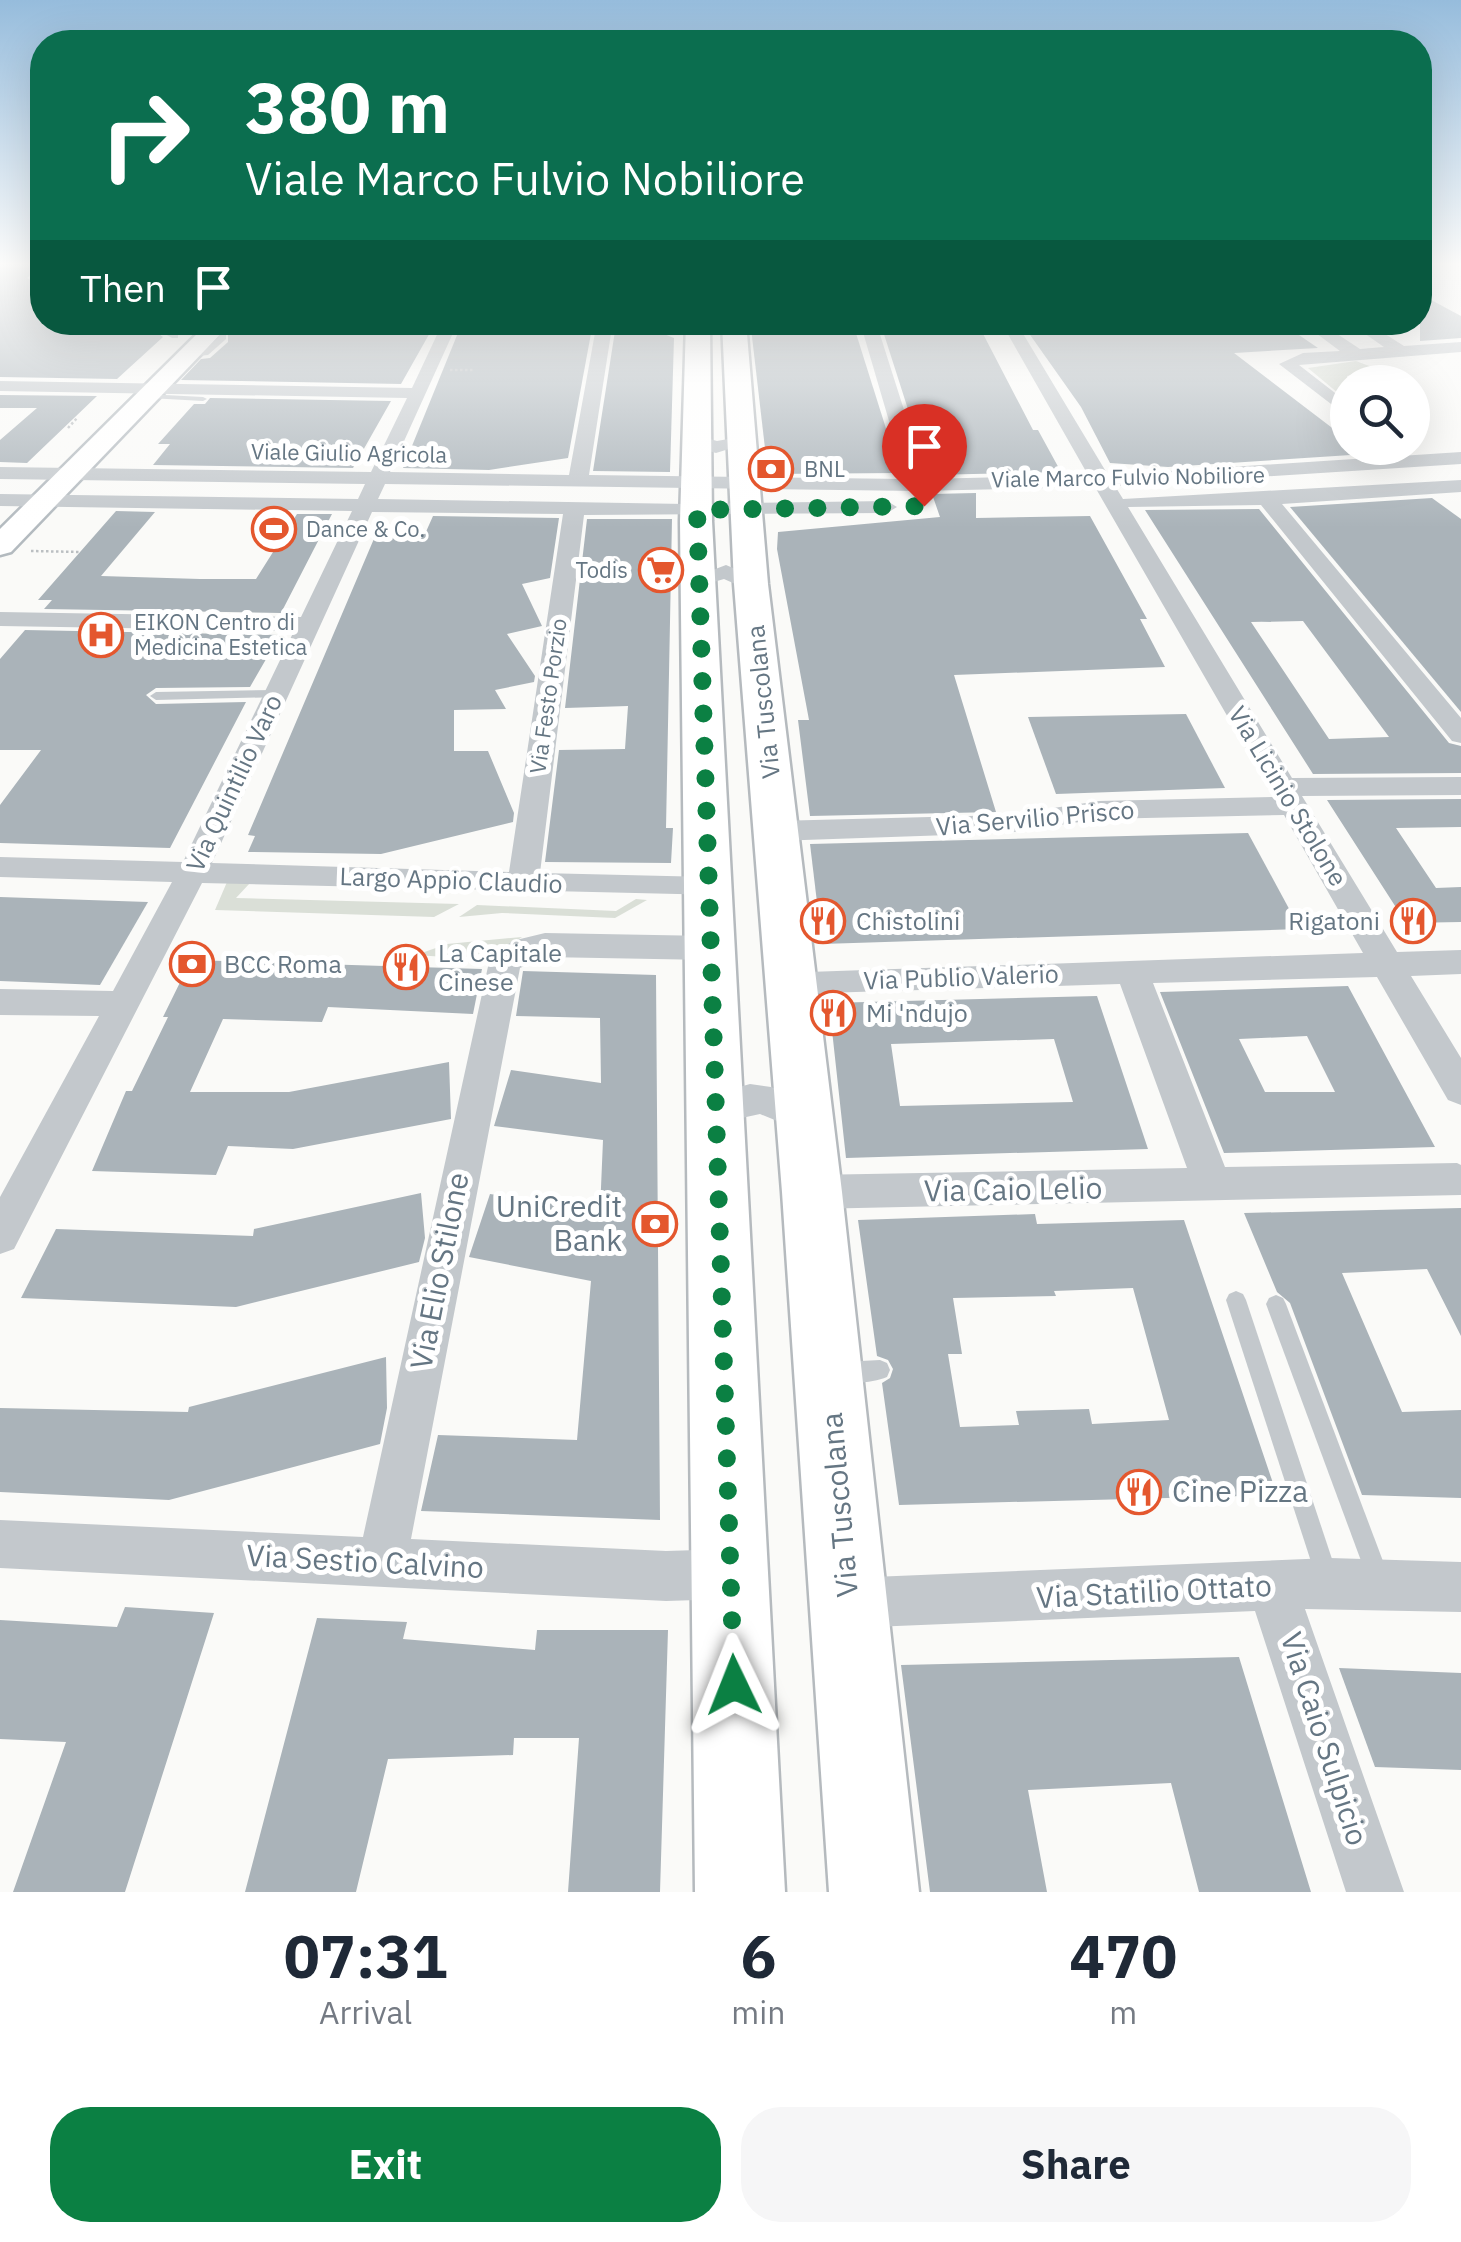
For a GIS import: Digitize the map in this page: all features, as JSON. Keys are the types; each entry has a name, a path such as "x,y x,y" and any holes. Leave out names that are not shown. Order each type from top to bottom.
{"main road":[{"name":"Via Tuscolana","path":"723,351 720,479 726,582 710,948 740,1892"},
{"name":"Via Tuscolana","path":"726,582 776,832 812,1192 854,1372 848,1603 874,1892"}],"street":[{"path":"79,421 162,351"},
{"path":"1,494 32,473 62,463 153,392 173,351"},
{"name":"Via Quintilio Varo","path":"0,1236 193,872 438,351"},
{"path":"578,482 603,351"},
{"path":"877,351 918,484"},
{"name":"Via Licinio Stolone","path":"1025,351 1461,1090"},
{"path":"1330,398 1287,364 1343,351"},
{"path":"0,386 153,392 419,393"},
{"name":"Viale Marco Fulvio Nobiliore","path":"1430,461 1461,458"},
{"path":"10,548 44,500 62,463"},
{"name":"Viale Giulio Agricola","path":"62,463 378,479 720,479"},
{"name":"Viale Marco Fulvio Nobiliore","path":"720,479 1108,491 1384,465"},
{"path":"1421,465 1458,488"},
{"path":"1,494 44,500 574,508 720,479"},
{"name":"Viale Marco Fulvio Nobiliore","path":"720,479 1268,499 1458,488"},
{"path":"1268,499 1461,735"},
{"name":"Via Festo Porzio","path":"523,882 574,508"},
{"path":"0,620 310,624"},
{"name":"Via Servilio Prisco","path":"776,832 1019,824 1099,810 1461,786"},
{"name":"Largo Appio Claudio","path":"0,867 710,888"},
{"name":"Via Elio Stilone","path":"382,1562 498,980 513,954 534,946 710,948"},
{"name":"Via Publio Valerio","path":"791,982 1461,962"},
{"path":"1132,972 1212,1186"},
{"path":"9,1002 124,1004"},
{"path":"714,1108 736,1099 762,1097 804,1117"},
{"name":"Via Caio Lelio","path":"812,1192 1457,1180"},
{"name":"Via Sestio Calvino","path":"0,1544 666,1576 730,1574"},
{"name":"Via Statilio Ottato","path":"848,1603 1330,1584 1461,1587"},
{"name":"Via Caio Sulpicio","path":"1272,1586 1375,1892"}],"lane":[{"path":"153,392 203,398"},
{"path":"156,696 276,694"},
{"path":"1236,1300 1330,1584"},
{"path":"1276,1304 1381,1583"}],"path":[{"path":"442,370 473,370"},
{"path":"10,548 80,552"}],"shaded area":[{"path":"1356,361 1366,365 1330,365 1330,386 1308,368"},
{"path":"227,882 250,883 236,898 459,904 434,917 215,910"},
{"path":"636,899 647,900 615,918 502,913 459,917 477,905 616,911"},
{"path":"522,937 489,960 416,955 447,944"}],"building":[{"path":"0,351 147,351 117,379 0,377"},
{"path":"218,351 419,351 401,384 181,380 201,359"},
{"path":"450,351 588,351 568,458 489,470 403,468"},
{"path":"612,351 674,351 670,472 593,471"},
{"path":"754,351 862,351 900,473 768,474"},
{"path":"889,351 992,351 1033,430 1038,430 1061,472 929,475"},
{"path":"1042,351 1263,351 1234,353 1330,426 1330,456 1168,467 1110,463 1081,407"},
{"path":"0,395 97,396 27,463 0,462 0,440 37,408 0,408"},
{"path":"210,398 391,401 353,468 153,465 170,444 158,444 194,404 205,404"},
{"path":"976,493 976,518 1090,516 1147,619 1140,619 1165,667 954,675 996,812 810,816 798,720 809,720 777,549 778,532 940,517 932,494"},
{"path":"1432,498 1461,519 1461,712 1290,507"},
{"path":"1259,509 1449,743 1461,746 1461,773 1313,774 1145,510","holes":["1303,621 1389,737 1329,739 1251,622"]},
{"path":"116,511 155,512 101,576 200,579 256,579 297,514 332,514 281,613 44,609 52,600 38,600"},
{"path":"433,516 559,518 550,578 522,584 542,626 507,634 535,676 534,682 495,690 506,709 454,710 454,751 488,751 514,813 513,822 381,854 248,852 255,836 248,835 376,534 425,534"},
{"path":"587,519 672,519 666,828 673,828 671,863 545,862 559,750 625,749 628,706 565,708"},
{"path":"25,630 280,635 250,687 156,688 146,695 156,704 246,702 170,848 0,843 0,805 41,750 0,750 0,659"},
{"path":"1186,714 1225,788 1056,794 1028,717"},
{"path":"1461,799 1461,827 1396,828 1436,888 1461,887 1461,922 1406,923 1327,800"},
{"path":"1248,833 1300,929 822,944 810,844"},
{"path":"0,897 148,902 100,985 0,981"},
{"path":"191,960 482,969 473,1014 328,1007 322,1022 223,1019 190,1092 289,1092 449,1062 451,1119 293,1149 228,1146 216,1175 92,1171 126,1091 132,1091 168,1017 163,1017"},
{"path":"523,971 656,975 660,1520 421,1511 438,1435 577,1440 591,1281 469,1257 490,1194 600,1211 603,1140 494,1126 511,1070 601,1083 600,1018 516,1016"},
{"path":"1348,986 1435,1147 1224,1153 1160,992","holes":["1307,1036 1335,1092 1265,1092 1239,1039"]},
{"path":"1097,996 1148,1149 846,1158 829,1003","holes":["1054,1039 1073,1102 900,1106 891,1044"]},
{"path":"421,1193 425,1238 419,1262 236,1307 21,1298 56,1229 253,1236 254,1229"},
{"path":"1461,1208 1461,1336 1427,1269 1342,1273 1402,1412 1461,1410 1461,1498 1362,1495 1290,1303 1277,1292 1244,1213"},
{"path":"1035,1214 1037,1224 1184,1220 1277,1495 899,1505 882,1383 890,1378 893,1369 888,1360 877,1356 858,1220","holes":["1133,1288 1169,1420 1092,1424 1089,1409 1016,1411 1019,1425 960,1427 948,1354 962,1354 953,1298 1056,1296 1054,1291"]},
{"path":"386,1357 387,1408 380,1444 169,1500 0,1492 0,1408 188,1412 189,1407"},
{"path":"125,1607 214,1613 125,1892 13,1892 66,1742 0,1739 0,1620 117,1627"},
{"path":"317,1618 407,1622 403,1639 535,1650 537,1630 668,1630 660,1892 568,1892 579,1738 514,1738 513,1755 388,1759 356,1892 245,1892"},
{"path":"1239,1657 1311,1892 1199,1892 1171,1783 1028,1790 1047,1892 930,1892 901,1665"},
{"path":"1339,1668 1461,1673 1461,1770 1375,1767"}],"place":[{"name":"BNL","path":"771,469"},
{"name":"Dance & Co.","path":"274,529"},
{"name":"Todis","path":"661,570"},
{"name":"EIKON Centro di Medicina Estetica","path":"101,635"},
{"name":"Chistolini","path":"823,921"},
{"name":"Rigatoni","path":"1413,921"},
{"name":"BCC Roma","path":"192,964"},
{"name":"La Capitale Cinese","path":"406,967"},
{"name":"Mi 'ndujo","path":"833,1013"},
{"name":"UniCredit Bank","path":"655,1224"},
{"name":"Cine Pizza","path":"1139,1492"}],"route":[{"path":"734,1685 697,510 924,506"}]}
